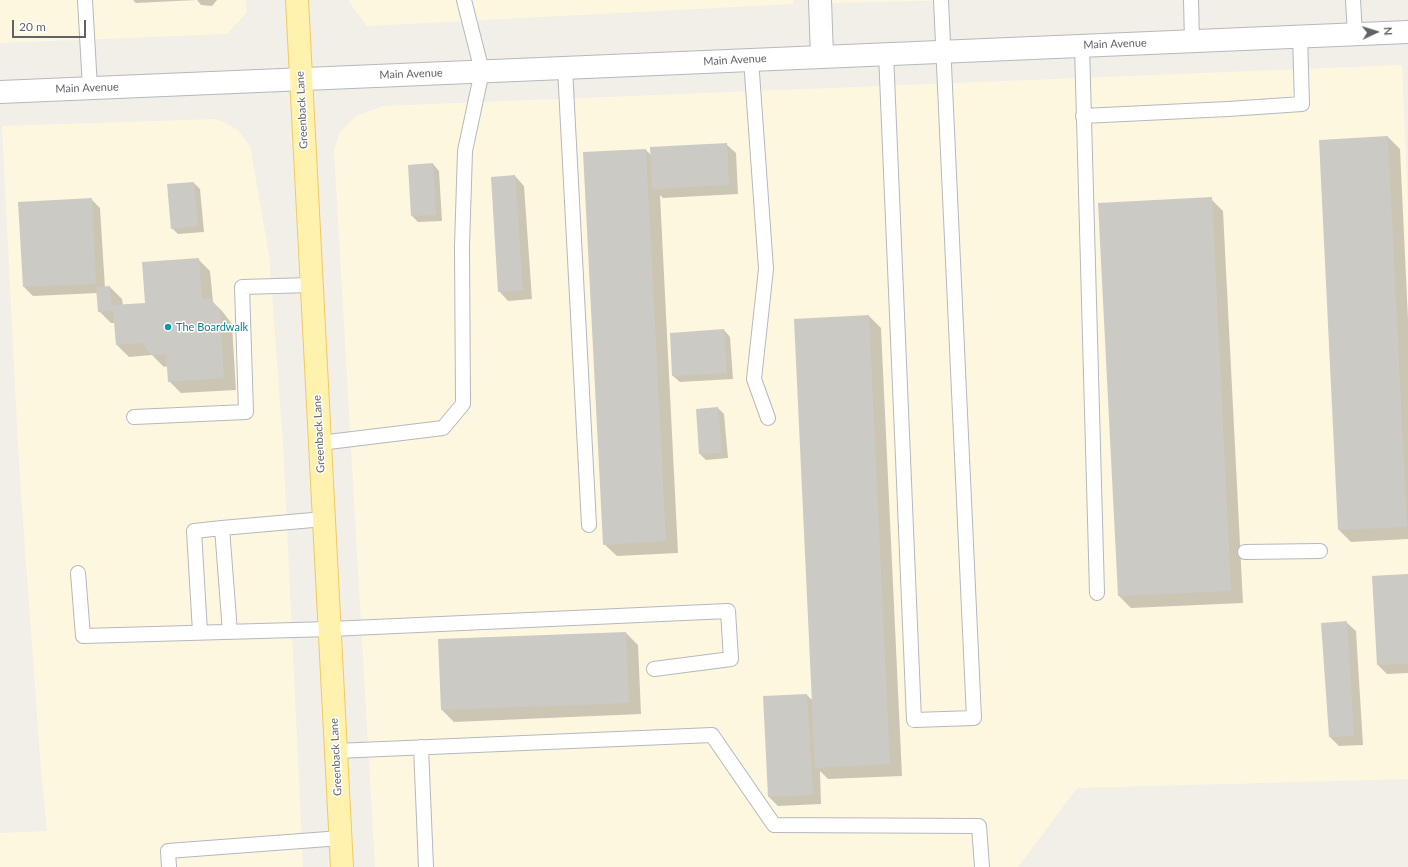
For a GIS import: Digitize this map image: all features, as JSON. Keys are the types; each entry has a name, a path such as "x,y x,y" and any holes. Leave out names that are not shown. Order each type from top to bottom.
{"main road":[{"name":"Greenback Lane","path":"297,0 342,867"}],"street":[{"path":"820,0 822,56"},
{"name":"Main Avenue","path":"0,92 886,53 1408,32"}],"lane":[{"path":"85,0 90,88"},
{"path":"320,443 443,428 463,404 462,246 465,151 482,71 464,0"},
{"path":"886,53 914,720 974,718 942,51 941,0"},
{"path":"1191,0 1192,41"},
{"path":"1353,0 1355,34"},
{"path":"1083,116 1302,104 1300,36"},
{"path":"1082,46 1097,594"},
{"path":"751,59 766,269 754,379 768,418"},
{"path":"565,68 589,525"},
{"path":"134,417 246,412 242,287 311,285"},
{"path":"200,632 194,531 324,519"},
{"path":"222,528 230,632"},
{"path":"1245,552 1320,551"},
{"path":"78,573 83,636 330,629 728,611 731,659 654,669"},
{"path":"336,751 712,735 774,825 979,826 982,867"},
{"path":"421,747 426,867"},
{"path":"169,867 168,851 341,838"}],"shaded area":[{"path":"0,0 246,0 247,12 227,34 0,43"},
{"path":"349,0 793,0 793,4 367,26"},
{"path":"826,0 959,0 826,3"},
{"path":"1402,65 1408,208 1408,779 1077,788 1018,867 375,867 334,150 340,132 356,116 383,106"},
{"path":"217,119 238,130 250,146 269,255 283,443 303,867 0,867 0,833 47,831 40,757 19,465 2,126"}],"building":[{"path":"1388,136 1407,527 1338,530 1319,140"},
{"path":"727,143 729,185 652,189 650,147"},
{"path":"646,149 666,541 603,545 583,152"},
{"path":"433,163 436,215 411,216 408,165"},
{"path":"515,175 523,290 498,292 491,177"},
{"path":"194,182 198,226 171,229 167,184"},
{"path":"1212,197 1231,591 1118,596 1098,203"},
{"path":"92,198 96,284 23,287 18,202"},
{"name":"The Boardwalk","path":"199,258 202,299 210,298 220,311 224,378 168,382 166,354 151,355 142,343 116,345 113,311 98,312 96,287 110,286 112,305 145,303 142,262"},
{"path":"869,315 890,764 815,768 794,319"},
{"path":"724,329 727,373 672,376 670,333"},
{"path":"718,407 722,453 699,454 696,409"},
{"path":"1408,574 1408,664 1377,665 1372,576"},
{"path":"1347,621 1354,736 1329,737 1321,623"},
{"path":"626,632 629,703 441,710 438,639"},
{"path":"807,694 813,795 768,797 763,696"}],"place":[{"name":"The Boardwalk","path":"168,327"}]}
